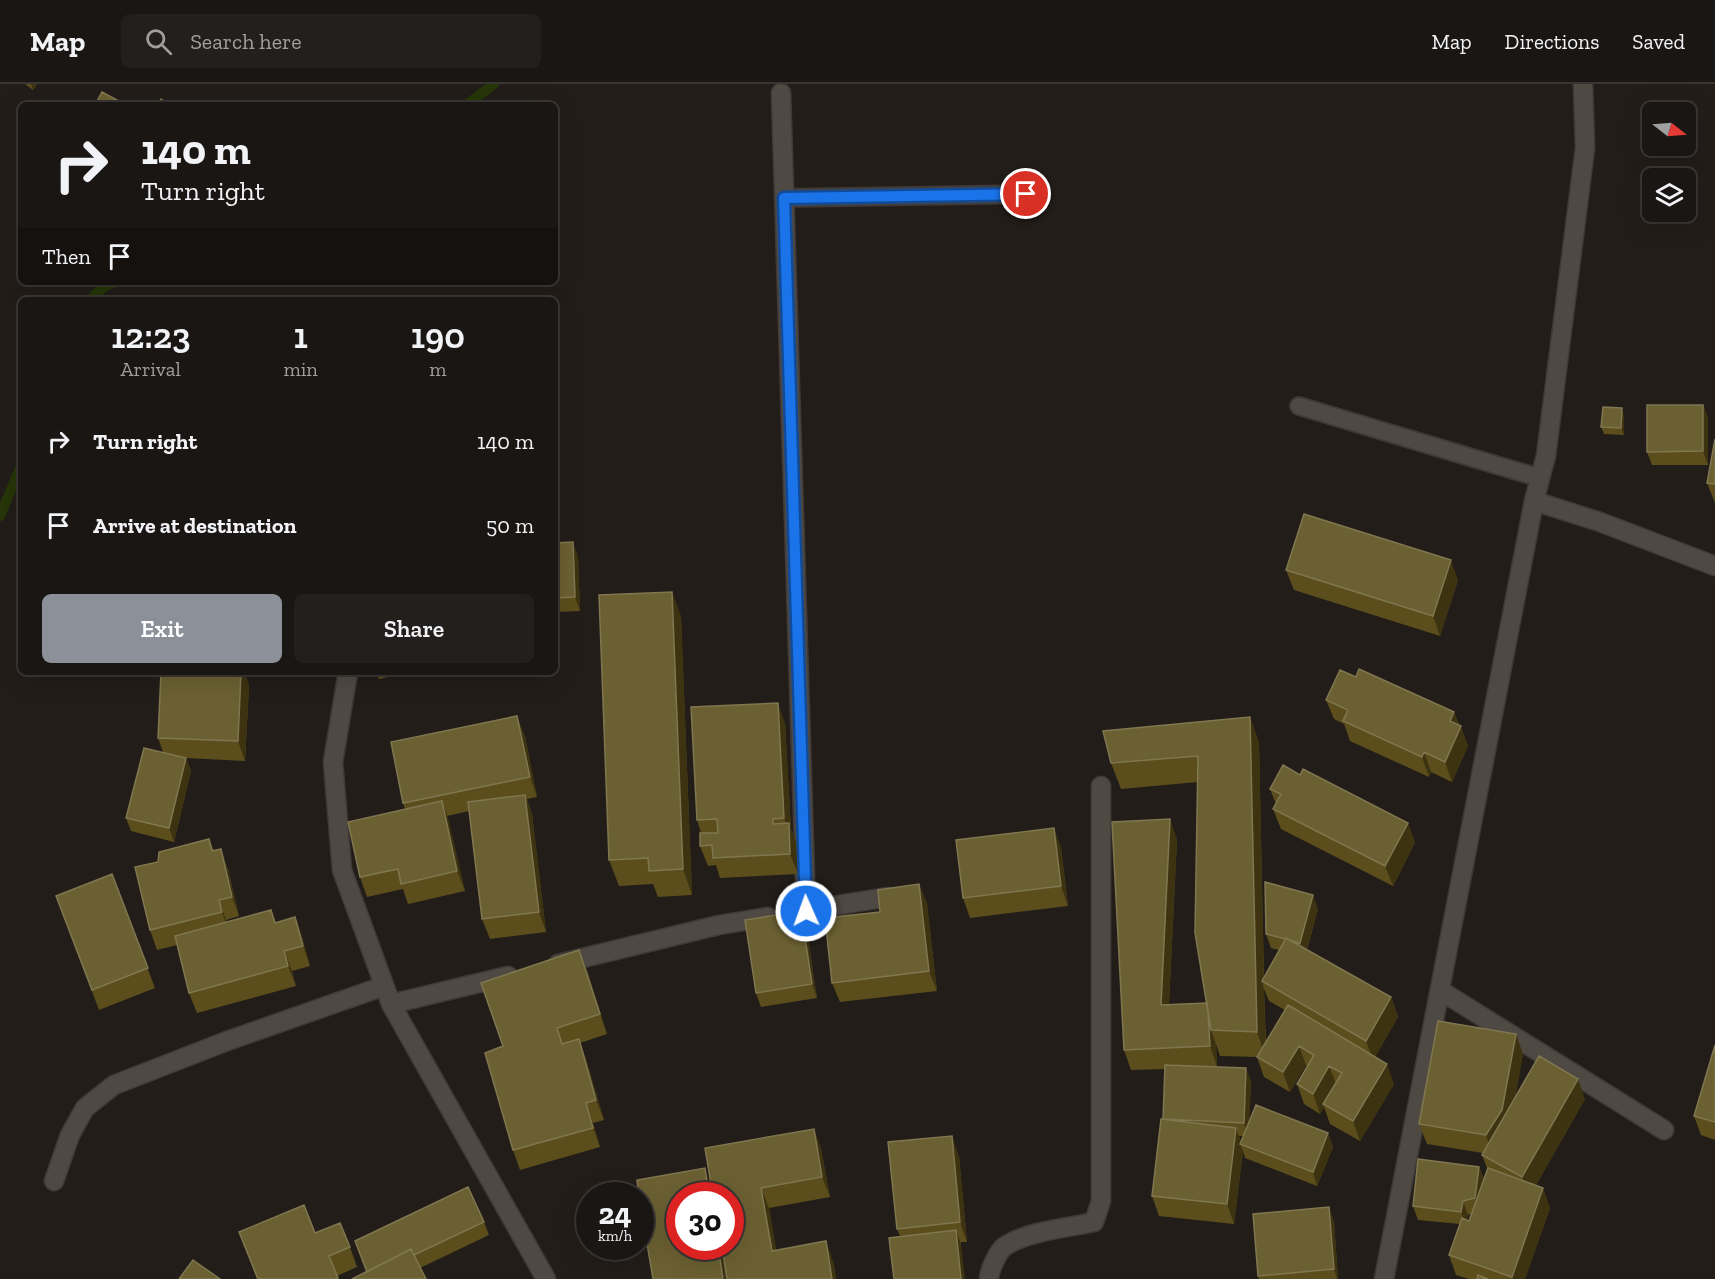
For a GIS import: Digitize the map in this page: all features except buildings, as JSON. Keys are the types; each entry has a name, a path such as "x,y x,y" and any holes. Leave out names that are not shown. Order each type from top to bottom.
{"street":[{"path":"1384,1279 1534,501 1546,456 1585,148 1583,84"},
{"path":"781,93 806,911"},
{"path":"1534,501 1600,522 1715,566"},
{"path":"348,675 333,762 342,870 392,1004 546,1279"},
{"path":"989,1279 989,1273 1002,1247 1035,1234 1094,1222 1101,1201 1101,786"},
{"path":"392,1004 719,925 888,897"},
{"path":"54,1181 70,1135 85,1108 114,1085 227,1041 384,986"},
{"path":"1441,990 1664,1130"}],"lane":[{"path":"784,198 1026,194"},
{"path":"1299,406 1540,478"}],"waterway":[{"path":"470,102 494,84"},
{"path":"93,297 107,285"},
{"path":"0,516 18,473"}],"route":[{"path":"806,911 784,198 1026,194"}]}
